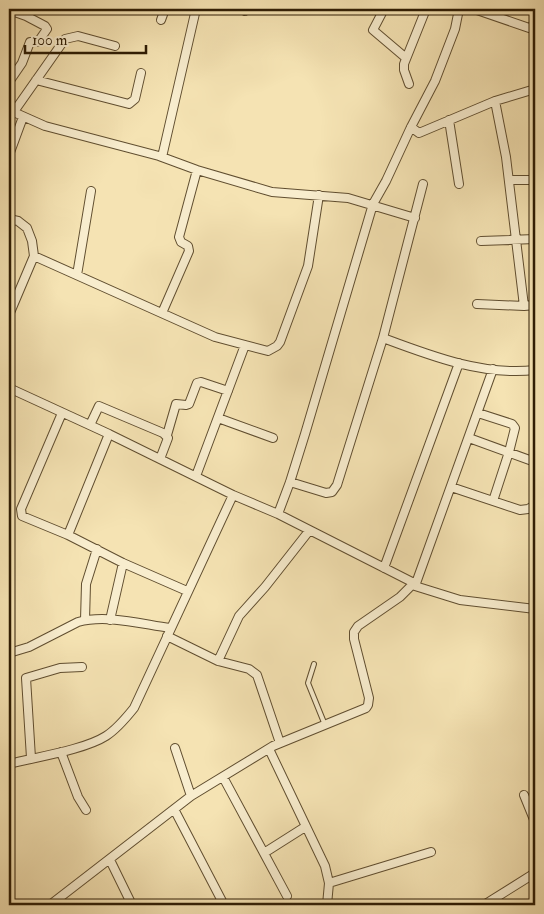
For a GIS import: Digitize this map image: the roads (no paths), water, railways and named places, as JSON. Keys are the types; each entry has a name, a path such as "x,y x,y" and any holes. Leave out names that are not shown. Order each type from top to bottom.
{"street":[{"path":"161,20 165,9"},
{"path":"162,158 196,9"},
{"path":"384,9 373,30 406,58"},
{"path":"409,84 403,66 426,9"},
{"path":"278,514 290,482 373,204 435,81 455,30 460,9"},
{"path":"474,9 534,29 535,19"},
{"path":"9,10 26,16 46,28 38,42 30,42 22,63 9,82"},
{"path":"115,46 78,36 65,39 11,112 45,126 162,158 272,192 348,198 415,218"},
{"path":"36,80 129,104 135,99 141,73"},
{"path":"411,127 419,133 495,101 535,89"},
{"path":"495,101 509,180 524,306"},
{"path":"9,155 23,117"},
{"path":"449,120 460,184"},
{"path":"162,313 189,251 188,246 181,242 179,237 197,170"},
{"path":"509,180 535,180"},
{"path":"290,482 326,493 332,492 335,489 383,338 424,184"},
{"path":"77,275 91,191"},
{"path":"34,256 216,337 245,346 268,351 273,350 280,342 308,266 319,195"},
{"path":"9,219 18,221 27,228 32,241 34,256 9,316"},
{"path":"480,241 535,239"},
{"path":"477,304 524,306 535,304"},
{"path":"383,338 419,352 459,364 513,372 535,370"},
{"path":"196,476 245,346"},
{"path":"384,568 459,364"},
{"path":"50,905 191,796 280,743 364,709 368,705 369,698 354,639 354,632 364,621 400,597 414,584 493,369"},
{"path":"160,459 168,440 167,435 176,404 186,406 189,404 197,383 201,382 228,391"},
{"path":"9,388 109,434 233,495 278,514 414,584 460,600 535,610"},
{"path":"90,425 99,406 167,435"},
{"path":"62,412 20,513 25,519 68,535 123,563 187,591"},
{"path":"478,413 514,425 509,452 493,501"},
{"path":"218,418 273,438"},
{"path":"68,535 109,434"},
{"path":"469,438 535,462"},
{"path":"451,487 520,510 528,509 535,505"},
{"path":"9,764 60,752 105,737 125,719 134,708 233,495"},
{"path":"218,661 239,616 265,588 309,531"},
{"path":"85,620 86,584 97,549"},
{"path":"110,620 123,563"},
{"path":"9,653 29,647 85,620 110,620 170,628"},
{"path":"166,636 218,661 249,669 257,675 280,743"},
{"path":"31,758 26,678 60,668 82,666"},
{"path":"175,748 191,796"},
{"path":"269,749 325,866 329,884 327,905"},
{"path":"60,752 78,797 86,810"},
{"path":"223,777 287,896"},
{"path":"524,795 533,808 535,822"},
{"path":"174,809 223,903"},
{"path":"264,853 305,827"},
{"path":"329,884 431,852"},
{"path":"110,860 132,905"},
{"path":"484,905 535,875"}],"lane":[{"path":"314,664 308,683 325,725"}]}
